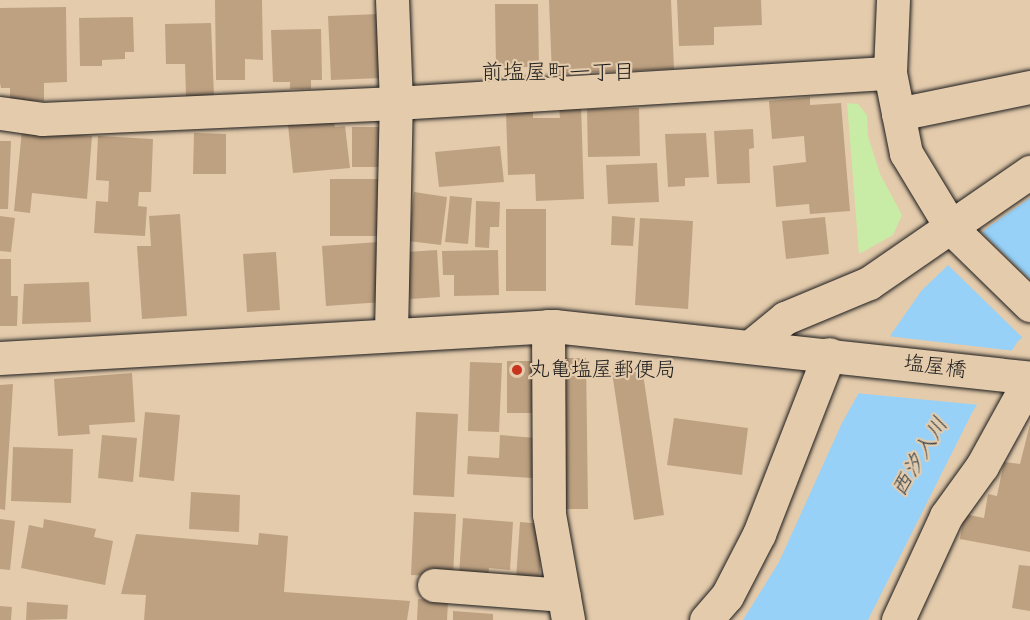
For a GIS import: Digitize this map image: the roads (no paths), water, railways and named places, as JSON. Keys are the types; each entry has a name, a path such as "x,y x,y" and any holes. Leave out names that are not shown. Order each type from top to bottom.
{"street":[{"path":"391,333 396,104 392,0"},
{"path":"893,0 890,73 906,153 956,234 1030,305"},
{"path":"0,113 42,119 396,104 890,73"},
{"path":"898,114 1030,87"},
{"path":"752,345 785,318 869,284 956,234 1030,172"},
{"path":"434,585 566,608 549,514 548,326"},
{"name":"塩屋橋","path":"0,358 391,333 548,326 752,345 1026,378"},
{"path":"706,620 727,596 759,534 841,356"},
{"path":"898,620 946,516 982,466 1026,378"}],"water":[{"name":"西汐入川","path":"1030,198 1030,332 1018,341 973,411 868,620 743,620 779,562 842,423 892,333 922,290 987,228"}],"place":[{"name":"丸亀塩屋郵便局","path":"517,370"}],"district":[{"name":"前塩屋町一丁目","path":"558,73"}]}
